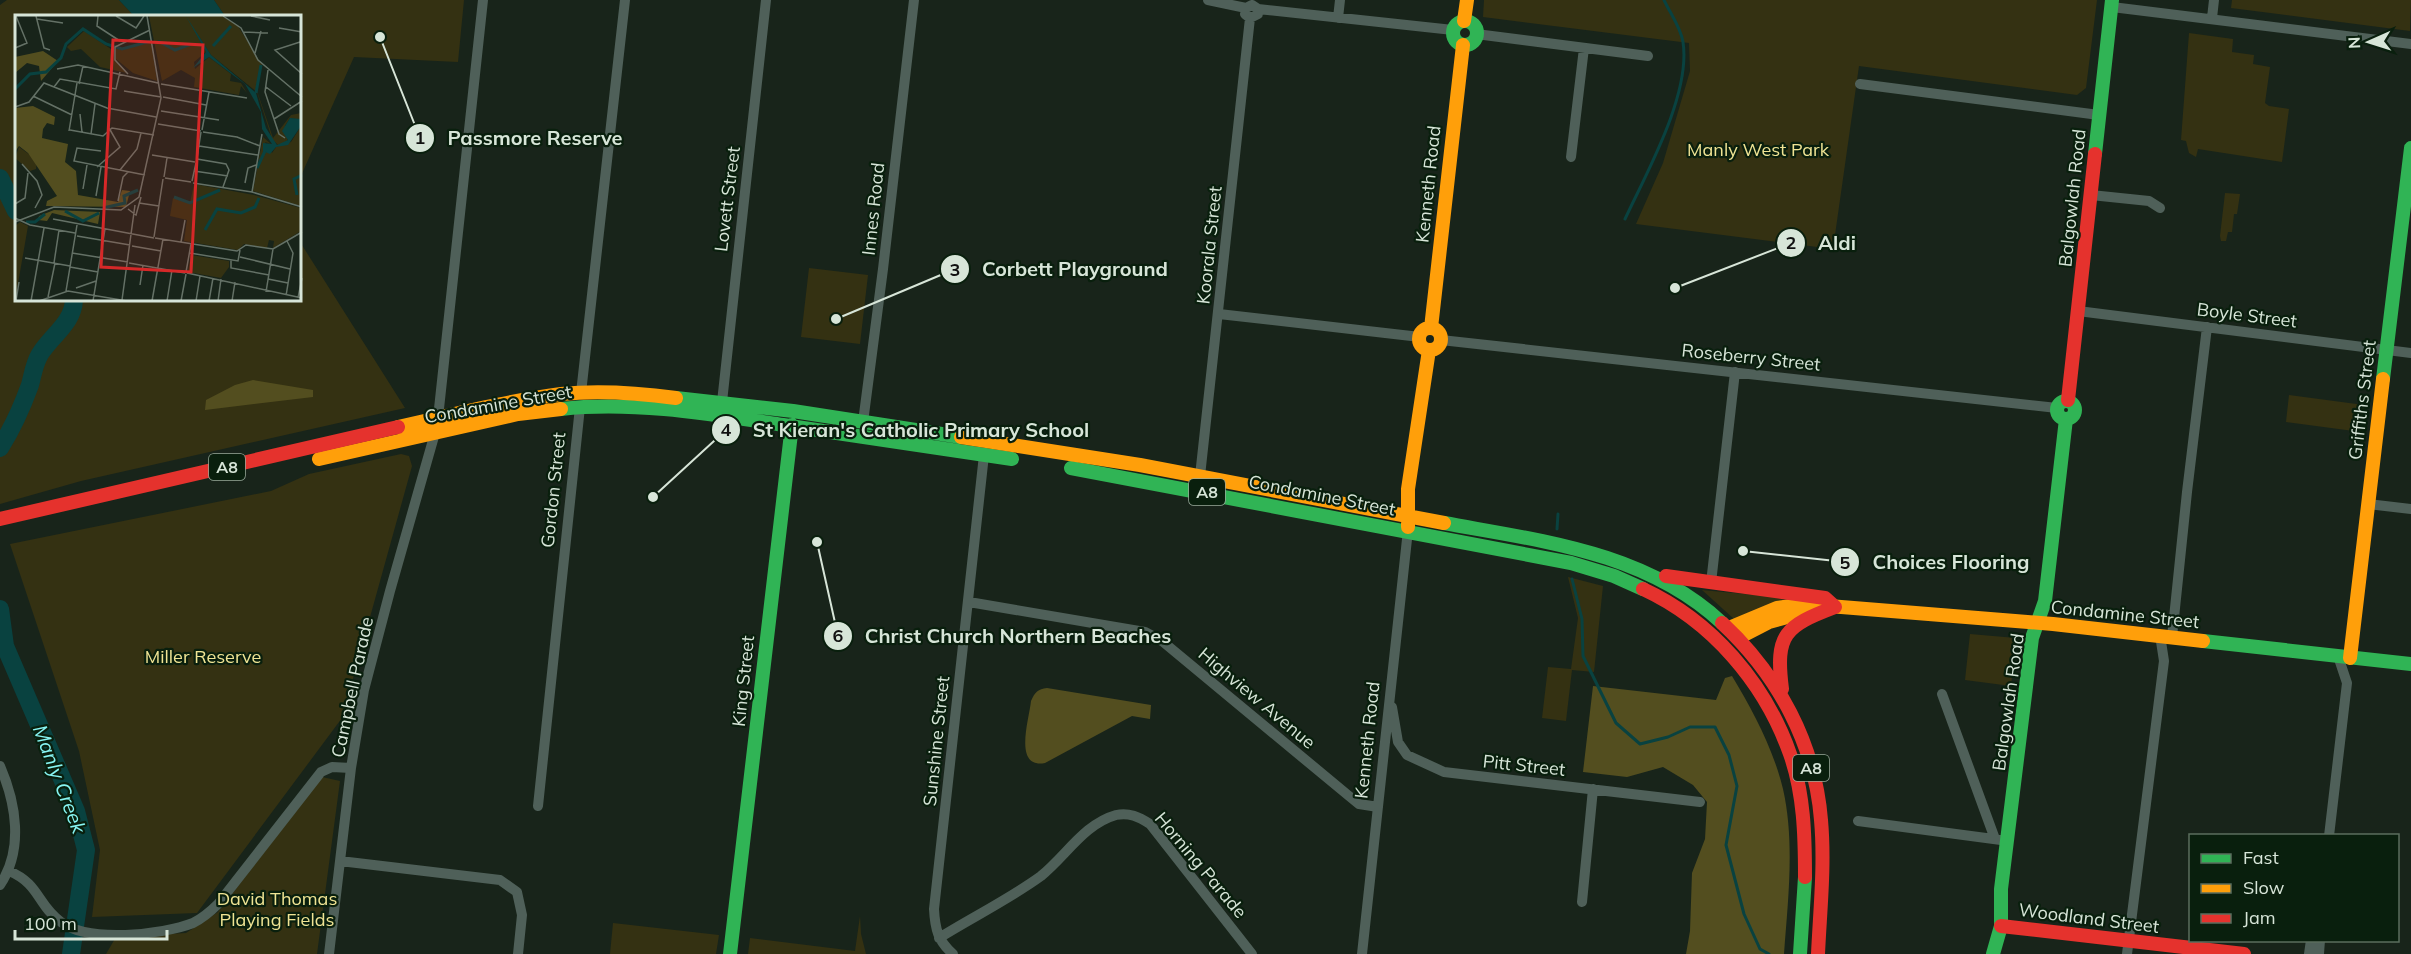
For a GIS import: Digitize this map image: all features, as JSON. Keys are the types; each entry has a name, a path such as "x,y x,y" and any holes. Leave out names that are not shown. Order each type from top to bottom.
{"main road":[{"path":"1464,21 1467,0"},
{"name":"Balgowlah Road","path":"1993,954 2001,926 2002,840 2032,642 2045,601 2064,409 2078,311 2112,3"},
{"path":"1464,21 1473,25 1476,34 1473,41 1463,45 1454,39 1453,30 1458,23 1464,21"},
{"name":"Kenneth Road","path":"1425,332 1463,45"},
{"name":"Griffiths Street","path":"2344,657 2368,504 2386,350 2408,197 2411,148"},
{"path":"1425,332 1439,333 1441,340 1438,347 1429,350 1421,346 1425,332"},
{"path":"1408,530 1409,479 1429,350"},
{"name":"Condamine Street","path":"0,532 16,522 514,401 581,400 653,395 722,402 792,418 984,454 1180,486 1571,563 1611,574 1648,590 1686,613 1722,643 1733,633 1807,611 1835,607 2038,622 2411,664"},
{"name":"Condamine Street","path":"0,519 16,522 581,400 640,408 863,422 1200,476 1567,546 1609,556 1652,573"},
{"path":"435,433 438,418"},
{"name":"King Street","path":"730,954 792,418"},
{"path":"1652,573 1825,598 1835,607 1804,618 1783,638 1778,654 1784,698"},
{"name":"A8","path":"1652,573 1692,597 1733,633 1770,676 1784,698 1808,756 1821,816 1818,954"},
{"name":"A8","path":"1722,643 1755,683 1769,706 1789,752 1801,798 1804,853 1800,954"},
{"name":"Woodland Street","path":"2001,926 2128,947 2244,954"}],"street":[{"path":"438,418 483,0"},
{"name":"Gordon Street","path":"538,806 626,0"},
{"name":"Lovett Street","path":"722,402 766,0"},
{"name":"Innes Road","path":"863,422 914,0"},
{"path":"1209,0 1251,11 1453,30"},
{"path":"1338,18 1340,0"},
{"path":"2212,18 2214,0"},
{"path":"2112,3 2411,44"},
{"name":"Koorala Street","path":"1200,476 1251,11"},
{"path":"1476,34 1648,56"},
{"path":"1571,158 1584,48"},
{"path":"1860,84 2099,115"},
{"path":"2091,195 2149,201 2160,207"},
{"name":"Boyle Street","path":"2078,311 2411,353"},
{"path":"1219,314 1425,332"},
{"path":"2128,947 2207,327"},
{"name":"Roseberry Street","path":"1441,340 2064,409"},
{"path":"1711,583 1735,372"},
{"name":"Campbell Parade","path":"329,954 351,768 364,690 435,433"},
{"name":"Sunshine Street","path":"939,938 934,923 934,909 984,454"},
{"path":"2368,504 2411,509"},
{"name":"Kenneth Road","path":"1362,954 1408,530"},
{"name":"Highview Avenue","path":"969,602 1145,632 1162,641 1359,804 1378,807"},
{"name":"Griffiths Street","path":"2329,834 2347,683 2344,657"},
{"path":"1858,821 2002,840 1942,694"},
{"name":"Pitt Street","path":"1389,698 1398,742 1407,755 1444,772 1701,802"},
{"path":"0,766 9,787 15,815 9,871 0,885"},
{"path":"9,871 24,877 48,911 70,928 87,933 114,934 181,927 206,916 230,890 317,776 332,767 351,768"},
{"path":"1582,902 1593,789"},
{"name":"Horning Parade","path":"939,938 1041,875 1098,823 1118,814 1128,814 1150,824 1252,954"},
{"path":"340,861 500,880 517,892 522,915 518,954"},
{"path":"939,938 954,954"}],"green space":[{"path":"7,0 119,0 133,15 15,15 15,302 302,302 302,245 405,408 81,481 0,504 0,5"},
{"path":"214,0 464,0 458,62 354,57 302,174 302,15 224,15"},
{"name":"Manly West Park","path":"1484,0 2097,0 2086,88 2077,95 1859,66 1833,249 1636,224 1663,163 1690,71 1689,43 1483,17"},
{"path":"2232,0 2411,0 2410,31 2231,8"},
{"path":"2189,33 2233,39 2232,52 2254,55 2253,64 2270,67 2265,103 2269,106 2289,109 2282,162 2198,149 2196,157 2189,153 2186,141 2181,140"},
{"path":"2225,193 2240,194 2232,232 2228,232 2226,241 2221,241 2220,236"},
{"path":"809,268 868,275 860,344 801,337"},
{"path":"2289,395 2364,405 2361,432 2286,422"},
{"name":"Miller Reserve","path":"401,454 409,456 412,466 342,718 197,913 92,917 100,850 79,751 10,544 271,491 309,474"},
{"path":"1568,577 1603,586 1594,672 1572,670 1566,721 1542,718 1548,667 1571,669 1578,618"},
{"path":"1702,590 1787,598 1734,619"},
{"path":"1970,634 2016,638 2011,686 1965,680"},
{"name":"David Thomas Playing Fields","path":"322,777 340,781 317,954 106,954 116,937 186,933 218,912"},
{"path":"860,916 861,934 866,954 748,954 750,938 855,951"},
{"path":"613,923 719,935 716,954 610,954"}],"shaded area":[{"path":"253,380 313,390 313,397 205,410 206,400 235,385"},
{"path":"1732,676 1762,730 1774,759 1787,809 1790,850 1784,954 1686,954 1690,931 1692,873 1705,839 1707,802 1693,785 1663,767 1627,777 1583,772 1593,686 1716,700 1725,678"},
{"path":"1047,688 1151,705 1150,719 1132,716 1045,763 1035,763 1029,759 1025,741 1031,701 1039,690"}],"water":[{"path":"119,0 214,0 224,15 133,15"}],"waterway":[{"path":"1625,219 1665,132 1674,108 1684,63 1682,37 1664,0"},
{"name":"Manly Creek","path":"0,178 15,209"},
{"name":"Manly Creek","path":"0,448 24,401 38,358 66,322 74,302"},
{"path":"1557,529 1558,514"},
{"path":"1572,579 1582,619 1583,656 1616,723 1640,744 1668,737 1690,727 1715,727 1729,755 1737,786 1726,845 1744,914 1760,949 1769,954"},
{"name":"Manly Creek","path":"0,609 5,646 76,811 86,850 71,954"}],"traffic: fast":[{"path":"2095,154 2112,0"},
{"path":"1465,21 1473,25 1477,33 1473,41 1465,45 1457,41 1453,33 1457,25 1465,21"},
{"path":"2383,379 2411,148"},
{"path":"676,398 793,411 961,437"},
{"path":"2062,401 2070,401 2075,406 2075,410 2073,417 2062,419 2057,414 2057,406 2062,401"},
{"path":"561,409 616,407 672,410 1012,459"},
{"path":"1993,954 2001,926 2001,889 2032,638 2045,601 2066,419"},
{"path":"730,954 792,425"},
{"path":"1071,468 1571,563 1614,576 1643,589"},
{"path":"1444,523 1555,544 1626,565 1660,580 1692,599 1722,623"},
{"path":"2203,641 2411,664"},
{"path":"1800,954 1805,877"}],"traffic: slow":[{"path":"1464,21 1467,0"},
{"path":"1431,328 1463,45"},
{"path":"1430,328 1438,331 1441,339 1438,347 1430,350 1422,347 1419,339 1422,331 1430,328"},
{"path":"1408,527 1408,489 1429,350"},
{"path":"2350,658 2383,379"},
{"path":"398,427 499,404 561,394 619,393 676,398"},
{"path":"319,459 518,414 561,409"},
{"path":"961,437 1140,465 1444,523"},
{"path":"1729,628 1777,608 1804,604 2053,624 2203,641"},
{"path":"1738,638 1769,622 1806,612"}],"traffic: jam":[{"path":"2068,400 2095,154"},
{"path":"0,519 398,427"},
{"path":"1666,576 1825,598 1835,607 1805,620 1787,635 1780,656 1782,689"},
{"path":"1643,589 1692,618 1713,637 1751,679 1766,703 1779,728 1795,769 1804,830 1805,877"},
{"path":"1722,623 1742,643 1776,688 1802,738 1811,764 1822,837 1818,954"},
{"path":"2001,926 2244,954"}],"place":[{"name":"Passmore Reserve","path":"380,37"},
{"name":"Aldi","path":"1675,288"},
{"name":"Corbett Playground","path":"836,319"},
{"name":"St Kieran's Catholic Primary School","path":"653,497"},
{"name":"Christ Church Northern Beaches","path":"817,542"},
{"name":"Choices Flooring","path":"1743,551"}]}
